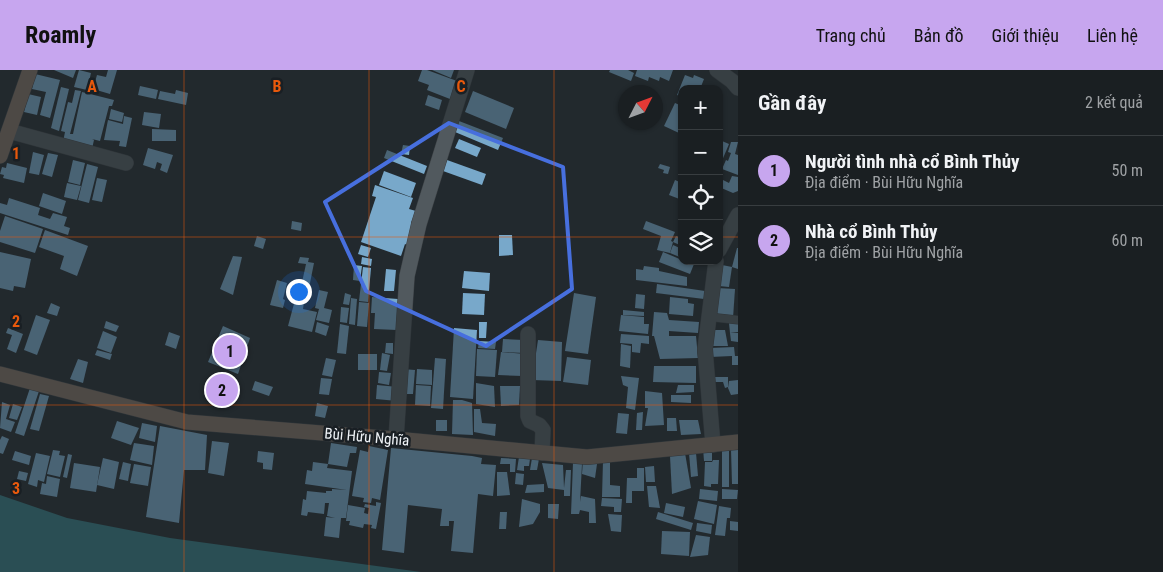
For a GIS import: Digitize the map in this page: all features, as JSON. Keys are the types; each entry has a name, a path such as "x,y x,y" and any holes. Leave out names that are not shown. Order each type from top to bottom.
{"street":[{"path":"0,156 30,70"},
{"path":"396,439 407,276 419,224 467,70"},
{"path":"717,70 738,88"},
{"path":"9,131 126,163"},
{"path":"723,243 738,215"},
{"path":"713,445 705,348 716,265"},
{"path":"528,334 528,416 530,421 539,425 543,430 542,453"},
{"name":"Bùi Hữu Nghĩa","path":"0,374 187,422 587,457 738,442"}],"lane":[{"path":"710,318 738,320"}],"highlighted area":[{"path":"449,123 563,167 572,289 486,346 366,291 325,202"}],"water":[{"path":"0,495 67,518 170,538 421,572 0,572"}],"building":[{"path":"54,70 76,70 73,78"},
{"path":"79,70 91,73 87,90 74,87"},
{"path":"108,70 117,70 110,94 93,89 97,75 106,77"},
{"path":"422,70 457,81 450,99 427,90 429,85 418,81"},
{"path":"432,70 454,70 451,78"},
{"path":"610,70 628,70 634,73 631,81 609,72"},
{"path":"637,70 673,70 669,81 660,77 659,81 649,77 648,81 635,76"},
{"path":"35,74 60,80 50,118 40,115 46,92 32,89"},
{"path":"685,75 693,78 694,75 704,79 702,85 681,85"},
{"path":"140,86 158,90 156,99 138,95"},
{"path":"61,87 69,89 59,131 51,128"},
{"path":"75,90 81,91 70,134 73,134 82,92 114,100 112,106 109,106 100,141 92,139 94,140 91,153 63,142 65,132 61,131 68,102 72,103"},
{"path":"176,90 188,93 186,105 158,99 160,91 175,94"},
{"path":"473,91 514,108 506,129 465,112"},
{"path":"28,94 41,97 37,115 24,112"},
{"path":"428,95 442,100 439,110 425,105"},
{"path":"675,103 678,104 678,133 664,126"},
{"path":"111,109 124,113 122,122 109,119"},
{"path":"144,112 161,114 159,128 142,125"},
{"path":"124,116 132,118 126,147 119,146 120,141 104,140 108,120 123,124"},
{"path":"459,121 503,138 498,150 455,132"},
{"path":"152,129 176,130 176,141 152,141"},
{"path":"459,139 481,148 477,157 455,148"},
{"path":"723,141 729,144 723,158"},
{"path":"731,142 738,142 735,154 738,155 738,175 723,169 731,153 728,152"},
{"path":"403,145 410,146 409,155 401,154"},
{"path":"148,148 173,155 167,173 160,170 162,164 157,162 155,169 143,165"},
{"path":"387,150 427,166 424,174 384,158"},
{"path":"33,152 44,155 39,175 29,173"},
{"path":"48,153 58,155 52,177 42,174"},
{"path":"73,160 85,163 80,185 68,182"},
{"path":"447,160 486,174 482,185 443,171"},
{"path":"7,163 27,168 24,183 3,178 4,175 0,174 2,167 6,168"},
{"path":"87,164 98,167 89,203 78,200"},
{"path":"660,164 670,167 668,174 663,173 664,170 658,168"},
{"path":"384,171 416,183 411,197 379,185"},
{"path":"732,176 738,177 738,191 733,193 723,189 723,180 729,183"},
{"path":"97,178 107,180 102,202 92,200"},
{"path":"675,180 678,181 678,198 669,195"},
{"path":"67,183 81,186 77,200 64,197"},
{"path":"375,185 413,198 409,209 416,211 411,223 413,224 409,246 405,244 401,256 361,242 376,197 372,196"},
{"path":"43,193 66,201 62,214 39,206"},
{"path":"9,198 40,208 38,215 50,219 53,213 67,217 64,226 70,228 68,235 0,213 0,203 7,205"},
{"path":"5,216 43,229 35,253 0,242 0,231"},
{"path":"292,221 302,223 301,231 291,229"},
{"path":"646,221 675,232 671,241 673,242 670,253 657,250 661,236 643,229"},
{"path":"45,230 88,246 77,276 60,269 64,256 39,247"},
{"path":"499,235 512,235 513,255 499,256"},
{"path":"257,236 266,239 263,249 254,246"},
{"path":"676,236 678,237 678,244 673,242"},
{"path":"361,245 371,248 368,257 358,254"},
{"path":"673,245 678,247 678,256 670,253"},
{"path":"738,248 738,269 732,267"},
{"path":"0,252 31,259 25,288 14,286 13,291 0,288"},
{"path":"663,252 678,258 678,265 694,265 690,274 659,262"},
{"path":"233,256 242,257 233,295 220,289"},
{"path":"300,257 309,258 308,262 314,263 309,288 301,287 306,264 298,263"},
{"path":"362,257 372,259 371,266 361,264"},
{"path":"354,265 362,266 360,281 353,280"},
{"path":"722,265 732,267 729,287 719,286"},
{"path":"644,266 659,268 659,271 687,277 687,286 636,280 636,269 643,270"},
{"path":"363,267 371,268 368,302 359,301"},
{"path":"386,269 396,270 394,291 384,291"},
{"path":"464,271 490,273 489,291 462,288"},
{"path":"277,280 287,283 283,308 270,305"},
{"path":"657,284 705,291 704,299 656,293"},
{"path":"717,288 735,289 733,318 715,317"},
{"path":"319,290 328,292 324,308 332,310 329,323 316,320 319,309 315,308"},
{"path":"345,293 351,295 349,305 343,304"},
{"path":"463,293 485,294 484,315 462,314"},
{"path":"574,293 596,297 588,354 565,351"},
{"path":"636,294 645,295 644,309 635,308"},
{"path":"372,297 398,299 397,330 374,329 375,313 371,313"},
{"path":"670,297 688,299 688,303 694,304 693,316 669,314"},
{"path":"351,298 357,299 355,325 349,324"},
{"path":"295,300 304,302 303,309 317,312 312,332 288,326"},
{"path":"359,302 369,303 367,327 357,326"},
{"path":"51,303 60,307 57,316 47,313"},
{"path":"341,307 349,308 347,323 340,322"},
{"path":"623,310 644,312 644,316 623,315"},
{"path":"654,312 667,313 669,320 699,322 698,333 669,331 669,336 696,336 698,358 660,359 654,336 652,336"},
{"path":"36,315 50,320 37,355 24,350"},
{"path":"621,315 644,317 644,324 649,324 648,334 619,331"},
{"path":"106,321 119,326 116,332 104,328"},
{"path":"317,322 329,326 326,336 315,332"},
{"path":"479,322 487,322 486,338 479,338"},
{"path":"729,323 738,323 738,332 730,333"},
{"path":"340,324 349,326 346,354 337,353"},
{"path":"223,326 250,338 238,374 208,362"},
{"path":"8,328 23,334 16,353 7,349 12,335 6,333"},
{"path":"454,328 477,330 473,399 450,397"},
{"path":"711,330 725,330 728,346 711,346"},
{"path":"103,331 117,337 111,353 97,348"},
{"path":"169,332 180,336 176,349 165,345"},
{"path":"730,333 738,333 738,342 731,341"},
{"path":"621,334 649,336 649,344 641,343 640,353 632,352 632,344 620,343"},
{"path":"503,339 523,340 524,353 502,352"},
{"path":"538,340 562,342 561,381 532,380"},
{"path":"479,341 496,342 495,349 478,348"},
{"path":"386,343 393,343 393,354 385,353"},
{"path":"621,344 631,346 630,368 620,366"},
{"path":"734,347 735,356 738,356 738,365 732,365 732,356 710,357 710,348"},
{"path":"477,349 497,350 495,377 476,376"},
{"path":"97,350 112,354 110,360 95,355"},
{"path":"501,352 525,354 523,376 498,375"},
{"path":"382,353 390,355 387,371 380,370"},
{"path":"358,354 377,354 377,370 358,370"},
{"path":"567,357 591,360 588,385 563,382"},
{"path":"326,358 336,360 332,377 322,375"},
{"path":"435,358 446,359 443,409 431,408"},
{"path":"78,359 88,362 83,383 70,379"},
{"path":"654,366 696,366 696,383 653,382"},
{"path":"402,369 415,370 413,394 401,394"},
{"path":"417,369 432,370 432,385 416,384"},
{"path":"379,372 391,373 389,385 378,383"},
{"path":"214,374 239,383 234,397 209,388"},
{"path":"621,376 639,378 635,410 626,408 628,387 623,385"},
{"path":"712,377 728,377 728,387 725,388 723,382 712,382"},
{"path":"321,378 332,379 329,395 319,394"},
{"path":"738,380 738,394 731,395 728,388 729,381"},
{"path":"255,381 273,387 269,396 252,390"},
{"path":"476,383 494,386 495,407 476,404"},
{"path":"377,385 398,387 397,401 376,399"},
{"path":"416,385 431,386 430,406 415,405"},
{"path":"678,385 694,385 694,392 676,393"},
{"path":"500,386 520,386 519,405 501,406"},
{"path":"30,388 39,391 24,436 15,433"},
{"path":"645,391 662,393 664,425 645,426 648,408 645,408"},
{"path":"40,394 49,396 39,431 30,429"},
{"path":"671,395 691,395 691,403 671,402"},
{"path":"453,400 472,403 473,435 452,434"},
{"path":"2,402 10,405 6,419 15,422 11,432 0,428"},
{"path":"317,403 328,406 325,418 315,416"},
{"path":"13,404 22,407 17,420 9,418"},
{"path":"474,409 480,409 482,423 496,424 495,436 474,432"},
{"path":"643,412 642,430 636,430 637,413"},
{"path":"618,413 629,414 627,434 616,433"},
{"path":"667,418 676,418 677,431 667,431"},
{"path":"436,420 447,420 447,431 436,431"},
{"path":"679,420 698,420 701,434 681,435"},
{"path":"117,421 139,428 131,445 111,438"},
{"path":"142,423 157,426 155,442 139,438"},
{"path":"160,426 207,435 205,470 184,470 179,523 146,517"},
{"path":"2,436 9,439 3,454 0,453 0,440"},
{"path":"212,441 229,443 224,476 208,473"},
{"path":"134,443 154,446 152,465 130,460"},
{"path":"331,443 357,447 356,453 350,453 347,467 328,464"},
{"path":"369,446 388,450 380,500 372,498 371,503 363,502 364,498 352,496 360,450 368,452"},
{"path":"391,448 472,456 482,458 481,464 496,465 493,496 478,494 473,553 451,551 454,521 449,521 449,526 440,526 442,509 408,505 404,553 382,550"},
{"path":"703,448 712,448 712,461 704,461"},
{"path":"731,449 738,449 738,484 732,484"},
{"path":"53,450 60,451 59,455 65,456 60,477 47,474"},
{"path":"15,451 31,456 29,465 12,460"},
{"path":"258,451 274,453 272,470 263,469 263,463 257,462"},
{"path":"722,451 729,451 729,487 722,487"},
{"path":"36,453 50,456 44,482 38,480 37,487 28,484"},
{"path":"685,453 691,488 672,494 670,456"},
{"path":"689,453 696,453 698,476 691,477"},
{"path":"68,454 72,455 67,478 63,477"},
{"path":"519,457 530,459 529,466 524,466 524,471 517,470"},
{"path":"103,458 119,462 114,489 97,485"},
{"path":"501,458 516,459 515,472 510,472 510,464 500,464"},
{"path":"532,458 539,459 537,470 530,470"},
{"path":"583,460 597,464 595,478 582,474"},
{"path":"713,460 719,460 718,484 711,484 711,487 704,486 705,462 712,462"},
{"path":"603,461 610,462 610,485 620,486 620,497 602,497"},
{"path":"123,462 131,464 128,481 119,479"},
{"path":"313,462 328,464 327,468 352,471 346,518 341,518 339,538 324,536 326,517 335,518 327,516 329,503 325,503 324,514 308,512 307,516 301,515 303,499 306,500 307,491 326,493 326,491 332,491 332,489 347,490 305,484 307,470 312,471"},
{"path":"74,463 100,467 96,492 70,488"},
{"path":"542,463 563,465 564,488 566,470 571,470 570,496 564,496 564,490 548,488"},
{"path":"573,463 582,464 580,502 581,496 595,499 596,523 589,523 589,512 580,510 579,514 571,514"},
{"path":"134,464 151,467 148,486 130,483"},
{"path":"654,466 655,482 646,482 645,467"},
{"path":"637,468 644,468 644,491 632,491 632,503 626,503 627,478 637,478"},
{"path":"19,471 28,473 26,481 17,479"},
{"path":"497,472 507,472 510,495 497,496"},
{"path":"516,473 524,474 523,485 515,484"},
{"path":"47,476 60,479 57,497 40,494 42,483 46,484"},
{"path":"544,484 544,492 525,493 527,485"},
{"path":"647,486 656,486 660,508 649,507"},
{"path":"700,489 718,491 717,501 699,499"},
{"path":"722,489 738,490 737,499 722,499"},
{"path":"602,498 622,499 621,512 614,512 614,507 601,506"},
{"path":"522,499 540,504 540,512 533,524 519,527"},
{"path":"698,501 717,505 714,524 694,519"},
{"path":"376,502 381,503 376,529 371,528 372,525 364,524 363,528 349,525 350,521 346,521 348,505 365,508 364,513 368,514 369,508 364,507 365,504 376,506"},
{"path":"666,503 685,507 683,517 664,513"},
{"path":"548,504 559,504 558,519 548,518"},
{"path":"719,506 731,508 730,518 727,518 725,536 715,535"},
{"path":"500,512 507,512 506,529 499,529"},
{"path":"658,512 693,523 691,530 656,519"},
{"path":"608,514 622,515 621,532 611,531"},
{"path":"730,521 738,522 738,531 730,530"},
{"path":"697,523 712,525 711,534 696,531"},
{"path":"662,531 690,532 689,556 661,554"},
{"path":"696,535 710,537 708,555 690,557"}],"place":[{"name":"Người tình nhà cổ Bình Thủy","path":"230,351"},
{"name":"Nhà cổ Bình Thủy","path":"222,390"}]}
